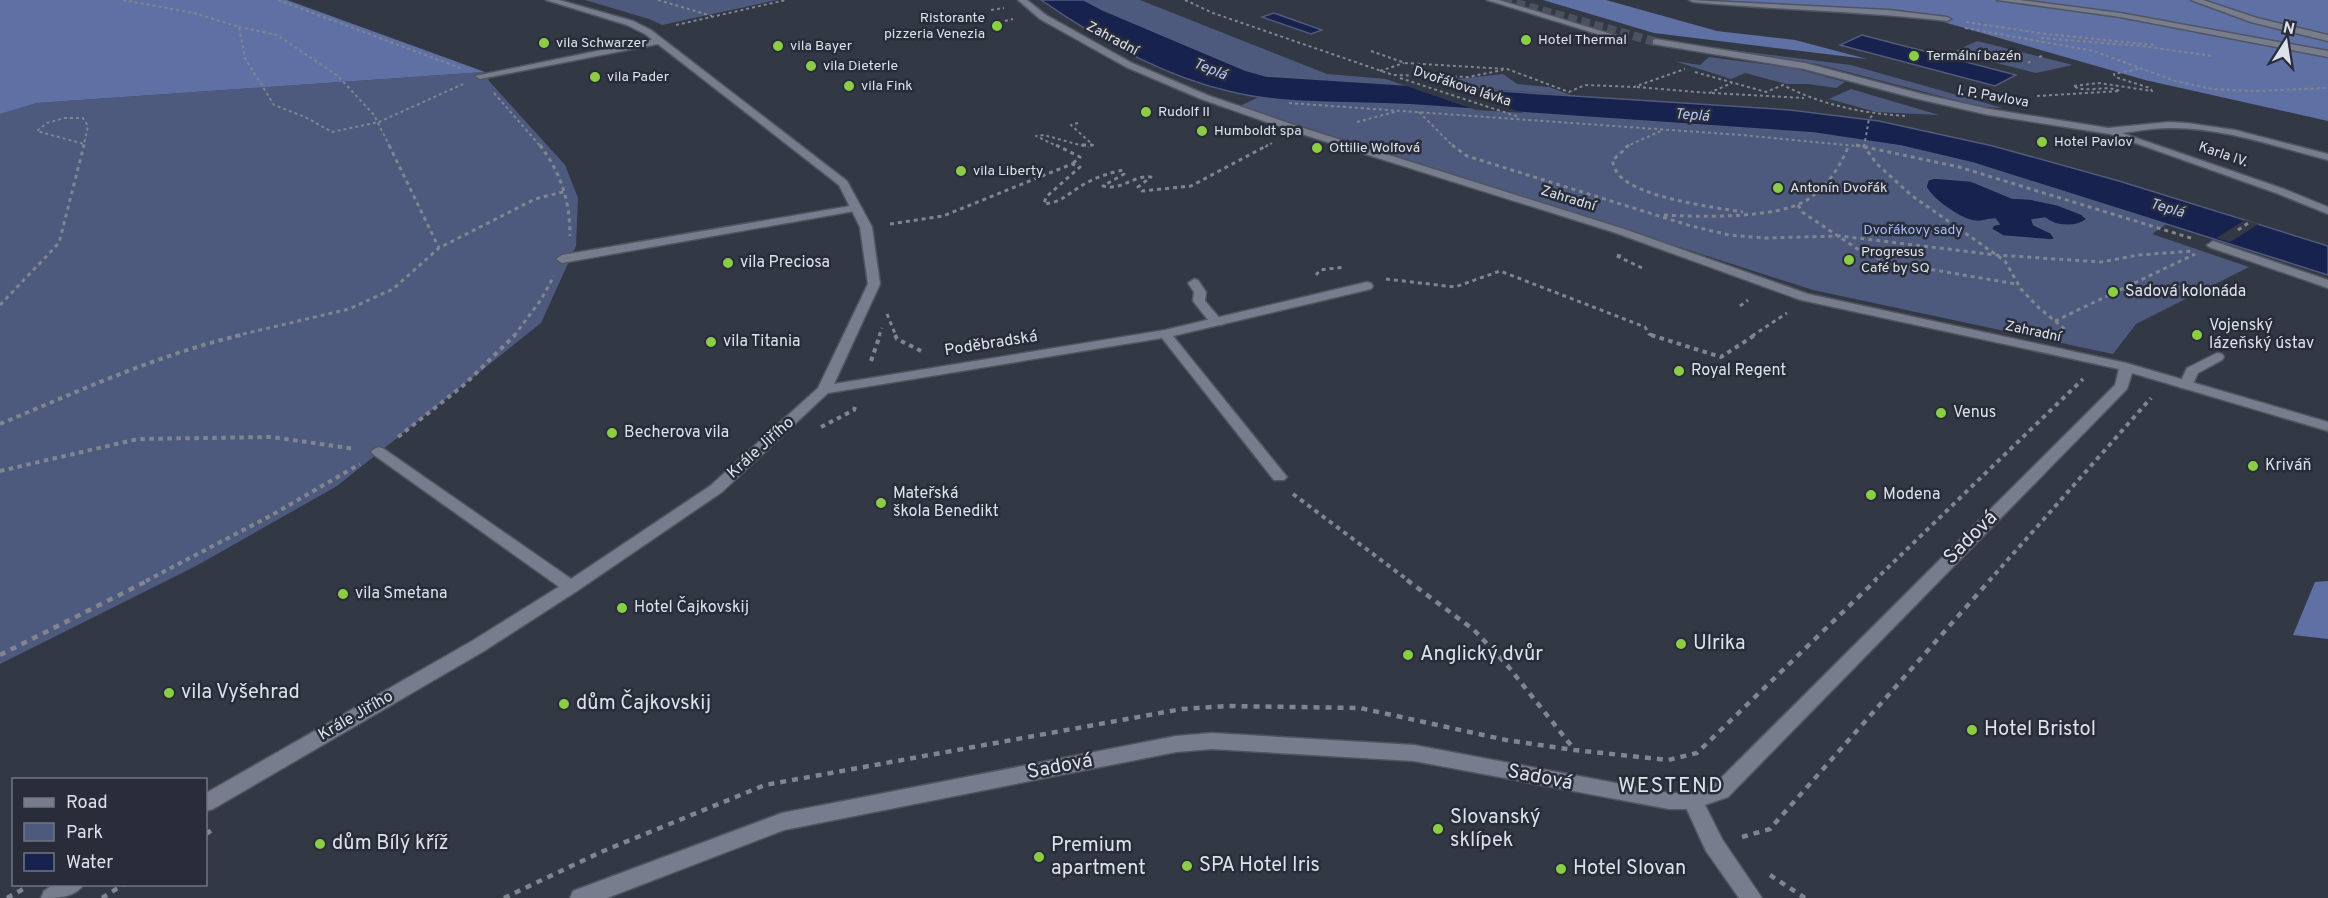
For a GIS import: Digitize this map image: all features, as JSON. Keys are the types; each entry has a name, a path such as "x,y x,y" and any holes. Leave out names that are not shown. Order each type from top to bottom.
{"street":[{"name":"Krále Jiřího","path":"207,802 478,646 571,587 716,489 824,390 874,284 866,227 843,183 648,32 630,23 550,0"},
{"name":"Zahradní","path":"1022,0 1043,17 1129,65 1204,97 1296,129 1620,231 1805,297 2126,368"},
{"path":"1491,0 1623,39"},
{"path":"1693,0 1775,7 1888,12 1947,19"},
{"path":"2001,0 2130,17 2328,54"},
{"path":"2195,0 2254,20 2328,38"},
{"path":"480,76 660,41"},
{"name":"I. P. Pavlova","path":"1656,42 1805,66 1978,110 2108,131 2169,124 2187,126 2235,134 2328,157"},
{"name":"Karla IV.","path":"2108,131 2280,191 2328,211"},
{"path":"562,259 856,208"},
{"path":"2208,248 2328,284"},
{"path":"1194,283 1200,292 1198,301 1217,322"},
{"name":"Poděbradská","path":"824,390 1165,334 1367,286"},
{"path":"1165,334 1279,477"},
{"path":"2186,385 2192,371 2217,357"},
{"path":"2126,368 2328,427"},
{"name":"Sadová","path":"581,898 782,822 1176,744 1212,741 1414,753 1602,790 1668,801 1694,801 1721,791 1738,774 2122,386 2126,368"},
{"path":"379,452 571,587"},
{"path":"1694,801 1714,845 1751,898"},
{"path":"52,898 71,886"}],"path":[{"path":"123,0 194,13 239,27 277,35 338,76 379,122 439,248"},
{"path":"0,655 225,541 303,499 379,452 473,379 516,336 542,300 562,259 570,239 573,215 567,191 556,166 480,76 415,49 278,0"},
{"path":"658,0 714,16"},
{"path":"672,26 786,0"},
{"path":"1185,0 1213,13 1393,75 1468,77 1507,69"},
{"path":"1947,19 2047,34 2124,40 2212,56 2142,46 2025,37"},
{"path":"1958,26 2094,51 2175,81 2212,89 2254,91 2328,88"},
{"path":"239,27 245,58 274,105 305,117 332,132 379,122 480,76"},
{"path":"1371,51 1405,63 1507,69 1569,92 1585,85 1807,98"},
{"path":"1380,71 1405,63"},
{"path":"1634,87 1683,68 1779,96"},
{"path":"2035,96 2120,91 2113,88 2082,90 2073,86 2099,83 2152,91 2114,75 2138,69"},
{"name":"Dvořákova lávka","path":"1393,75 1525,119"},
{"path":"1708,93 1733,82"},
{"path":"1766,92 1783,85 1807,98 1853,112 1873,114 1869,119 1863,146"},
{"path":"1287,102 1863,146 1959,167 2208,248"},
{"path":"1357,122 1402,110"},
{"path":"1419,112 1449,143 1467,156 1691,226 1729,234 1764,238 1840,236 1996,255 2101,262 2139,255 2208,248"},
{"path":"0,305 58,243 66,221 84,144 88,126 83,118 67,117 41,125 37,130 42,134 84,144"},
{"path":"888,234 887,224 943,216 1072,164 1080,157 1036,136 1044,135 1088,147 1092,145 1071,125 1078,123"},
{"path":"1072,164 1080,167 1046,197 1044,204 1059,202 1079,187 1123,170 1124,174 1103,186 1114,189 1143,176 1151,177 1138,187 1142,191 1191,186 1296,129"},
{"path":"1664,129 1625,147 1612,161 1619,176 1645,190 1686,202 1752,213"},
{"path":"1660,215 1705,217 1752,213 1798,205 1811,197 1827,182 1844,159 1849,144"},
{"path":"1863,146 1876,164 1906,191 1974,242 2005,261 2006,268 2017,285 2064,329"},
{"path":"0,424 148,362 191,347 349,309 393,289 439,248 535,199 567,191"},
{"path":"1798,205 1802,212 1816,222 1863,252 1887,262 2017,285"},
{"path":"2055,321 2177,262"},
{"path":"1390,280 1455,287 1500,271 1645,327 1649,334 1691,345 1721,357 1790,310"},
{"path":"818,428 854,410 889,304"},
{"path":"504,898 601,852 765,785 1182,709 1228,706 1360,708 1506,740 1574,750 1668,760 1696,753 2089,374"},
{"path":"1714,845 1770,829 2153,396"},
{"path":"0,471 138,439 272,437 379,452"},
{"path":"1279,477 1298,500 1474,630 1507,665 1574,750"},
{"path":"207,833 224,822"},
{"path":"7,898 28,886"},
{"path":"102,898 122,886"}],"green space":[{"path":"585,0 777,0 662,25"},
{"path":"1084,0 1140,0 1327,74 1386,79 1400,84 1266,76 1245,70"},
{"path":"1977,41 2073,65 2036,73 1953,52"},
{"path":"1708,47 1851,65 2003,108 1982,107 1817,64"},
{"path":"1709,57 1794,68 1845,82 1836,88 1787,84 1745,73 1731,79 1674,61 1700,65"},
{"path":"485,72 489,81 565,165 578,198 576,246 541,323 337,486 196,566 0,664 0,114 37,103"},
{"path":"1503,74 1517,84 1549,87 1571,95 1443,86 1422,79 1457,79"},
{"path":"1851,89 1939,115 1876,112 1829,99"},
{"name":"Dvořákovy sady","path":"1259,97 1411,105 1814,133 1901,146 1973,163 2168,223 2152,234 2249,267 2136,324 2113,354 1813,290 1240,106"}],"shaded area":[{"path":"0,0 287,0 485,72 37,103 0,114"},
{"path":"1543,0 1606,0 1717,31 1795,40 1867,59 1654,33"},
{"path":"1706,0 2328,0 2328,121 2145,80 1902,10"},
{"path":"2328,581 2328,639 2293,635 2315,582"}],"water":[{"name":"Teplá","path":"1041,0 1084,0 1245,70 1266,76 1790,110 1879,121 1993,146 2119,181 2328,246 2328,275 1973,163 1901,146 1814,133 1414,105 1297,101 1251,96 1204,84 1155,66 1107,42"},
{"path":"1274,13 1322,30 1311,34 1262,17"},
{"name":"Termální bazén","path":"1862,35 2016,75 1995,86 1840,45"},
{"path":"1934,178 1971,181 2012,198 2058,205 2081,214 2087,219 2078,224 2066,225 2045,218 2032,220 2034,225 2051,233 2055,239 2051,240 2003,236 1991,229 1994,225 1999,224 1995,219 1975,221 1967,219 1943,205 1926,187 1928,180"}],"pier":[{"path":"1400,84 1443,86 1524,113 1476,110"},
{"path":"2245,220 2259,224 2230,242 2216,238"}],"tunnel":[{"path":"1503,0 1656,42"}],"place":[{"name":"Ristorante pizzeria Venezia","path":"997,26"},
{"name":"Hotel Thermal","path":"1526,40"},
{"name":"vila Schwarzer","path":"544,43"},
{"name":"vila Bayer","path":"778,46"},
{"name":"Termální bazén","path":"1914,56"},
{"name":"vila Dieterle","path":"811,66"},
{"name":"vila Pader","path":"595,77"},
{"name":"vila Fink","path":"849,86"},
{"name":"Rudolf II","path":"1146,112"},
{"name":"Humboldt spa","path":"1202,131"},
{"name":"Hotel Pavlov","path":"2042,142"},
{"name":"Ottilie Wolfová","path":"1317,148"},
{"name":"vila Liberty","path":"961,171"},
{"name":"Antonín Dvořák","path":"1778,188"},
{"name":"Progresus Café by SQ","path":"1849,260"},
{"name":"vila Preciosa","path":"728,263"},
{"name":"Sadová kolonáda","path":"2113,292"},
{"name":"Vojenský lázeňský ústav","path":"2197,335"},
{"name":"vila Titania","path":"711,342"},
{"name":"Royal Regent","path":"1679,371"},
{"name":"Venus","path":"1941,413"},
{"name":"Becherova vila","path":"612,433"},
{"name":"Kriváň","path":"2253,466"},
{"name":"Modena","path":"1871,495"},
{"name":"Mateřská škola Benedikt","path":"881,503"},
{"name":"vila Smetana","path":"343,594"},
{"name":"Hotel Čajkovskij","path":"622,608"},
{"name":"Ulrika","path":"1681,644"},
{"name":"Anglický dvůr","path":"1408,655"},
{"name":"vila Vyšehrad","path":"169,693"},
{"name":"dům Čajkovskij","path":"564,704"},
{"name":"Hotel Bristol","path":"1972,730"},
{"name":"Slovanský sklípek","path":"1438,829"},
{"name":"dům Bílý kříž","path":"320,844"},
{"name":"Premium apartment","path":"1039,857"},
{"name":"SPA Hotel Iris","path":"1187,866"},
{"name":"Hotel Slovan","path":"1561,869"}],"district":[{"name":"WESTEND","path":"1671,786"}]}
